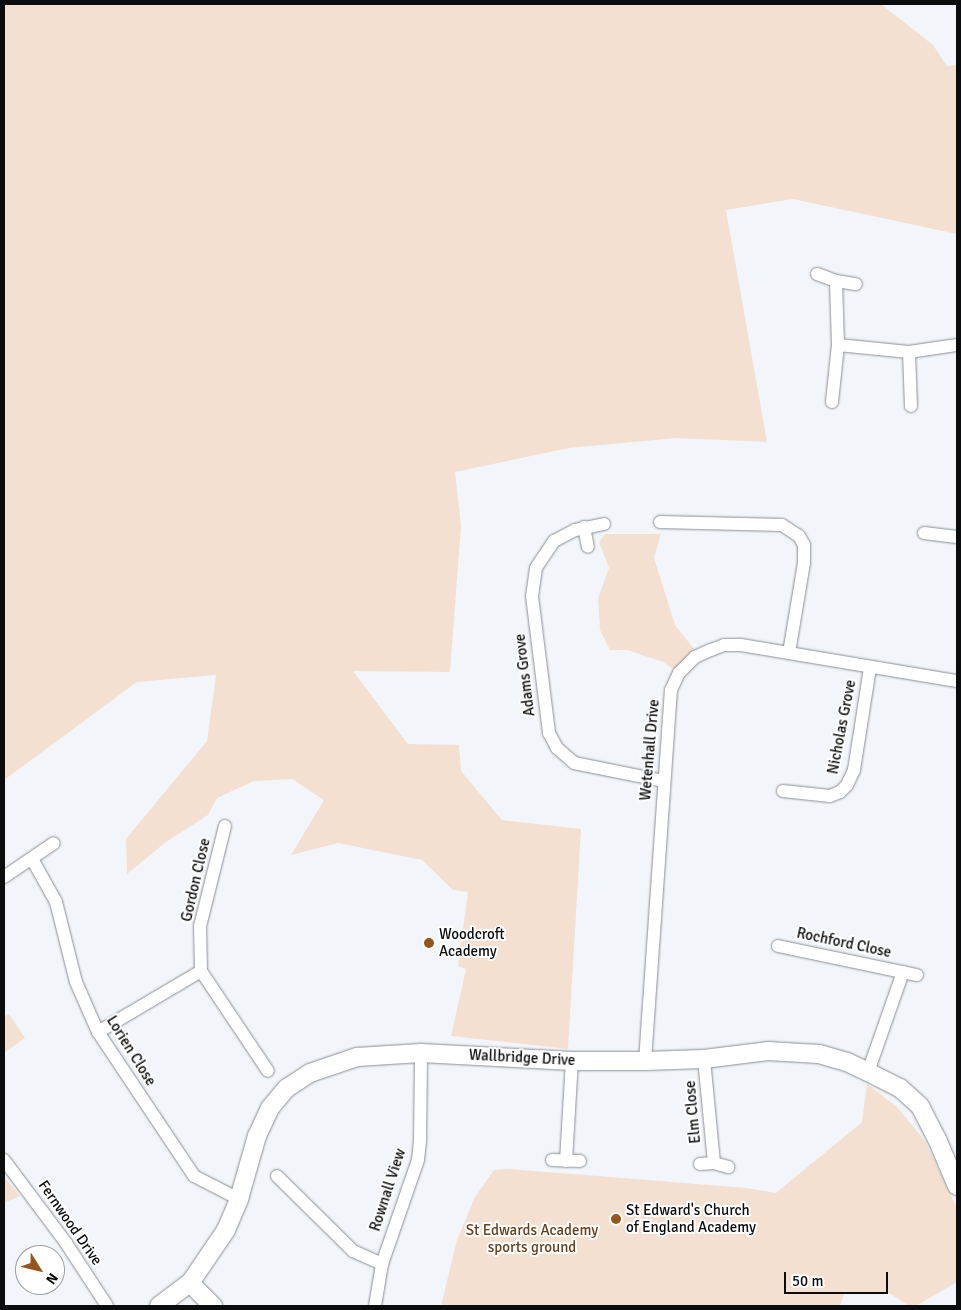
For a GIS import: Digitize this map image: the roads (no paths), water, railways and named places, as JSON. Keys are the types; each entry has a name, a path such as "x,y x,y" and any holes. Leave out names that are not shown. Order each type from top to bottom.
{"street":[{"path":"817,274 836,281 856,284"},
{"path":"832,402 838,345 836,281"},
{"path":"838,345 910,352 957,345"},
{"path":"910,352 911,406"},
{"path":"660,522 782,525 799,536 804,545 804,563 789,653"},
{"name":"Adams Grove","path":"604,524 584,527 554,541 542,558 533,581 532,596 549,733 557,748 574,763 664,781"},
{"path":"584,527 588,547"},
{"path":"924,533 957,537"},
{"name":"Wetenhall Drive","path":"645,1061 671,690 679,673 695,657 724,645 741,645 957,681"},
{"name":"Nicholas Grove","path":"784,791 830,796 840,792 847,785 854,770 870,668"},
{"name":"Gordon Close","path":"201,971 200,926 225,826"},
{"path":"4,877 54,843"},
{"name":"Lorien Close","path":"32,859 56,902 76,982 98,1032 194,1176 239,1199"},
{"name":"Rochford Close","path":"778,946 917,975"},
{"path":"98,1032 201,971 268,1071"},
{"name":"Rochford Close","path":"868,1072 903,972"},
{"name":"Wallbridge Drive","path":"159,1306 190,1283 226,1230 239,1199 257,1136 270,1108 287,1088 310,1073 357,1057 421,1053 572,1061 645,1061 704,1059 768,1051 795,1051 847,1062 900,1088 920,1106 953,1165 957,1186"},
{"name":"Rownall View","path":"375,1306 382,1264 418,1160 421,1053"},
{"name":"Elm Close","path":"704,1059 714,1163"},
{"path":"566,1161 572,1061"},
{"name":"Fernwood Drive","path":"4,1160 66,1243 107,1306"},
{"path":"552,1160 580,1161"},
{"name":"Elm Close","path":"700,1164 714,1163 728,1167"},
{"path":"277,1176 353,1251 382,1264"},
{"path":"190,1283 213,1306"}],"place":[{"name":"Woodcroft Academy","path":"429,943"},
{"name":"St Edward's Church of England Academy","path":"616,1219"}],"park label":[{"name":"St Edwards Academy sports ground","path":"532,1238"}]}
